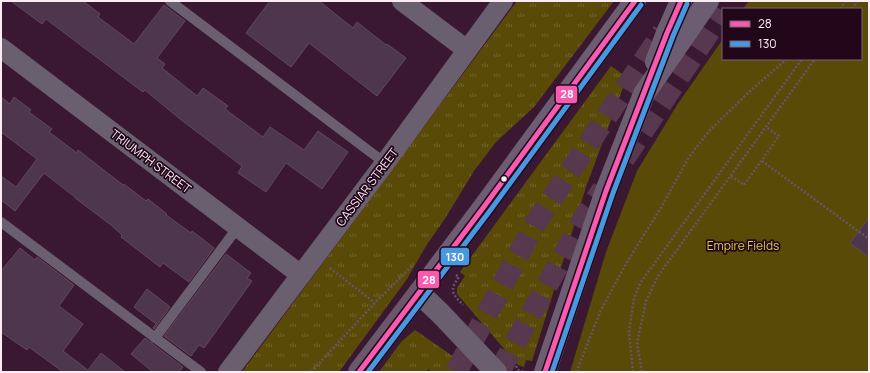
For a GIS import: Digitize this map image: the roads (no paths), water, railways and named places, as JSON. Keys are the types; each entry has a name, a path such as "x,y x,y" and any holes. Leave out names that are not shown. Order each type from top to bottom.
{"highway":[{"path":"359,372 419,293"}],"main road":[{"path":"419,293 635,1"},
{"path":"545,372 606,191 667,33 681,1"},
{"path":"644,94 708,1"}],"street":[{"path":"402,1 468,50"},
{"name":"CASSIAR STREET","path":"228,372 385,163 503,1"},
{"name":"TRIUMPH STREET","path":"1,48 301,275"},
{"path":"419,293 441,314 505,368"}],"lane":[{"path":"170,1 385,163"},
{"path":"1,222 201,372"},
{"path":"155,338 238,227"}],"tunnel":[{"path":"624,159 722,12"},
{"path":"456,372 535,224 663,32"},
{"path":"499,372 587,213 603,189"}],"park label":[{"name":"Empire Fields","path":"743,245"}]}
